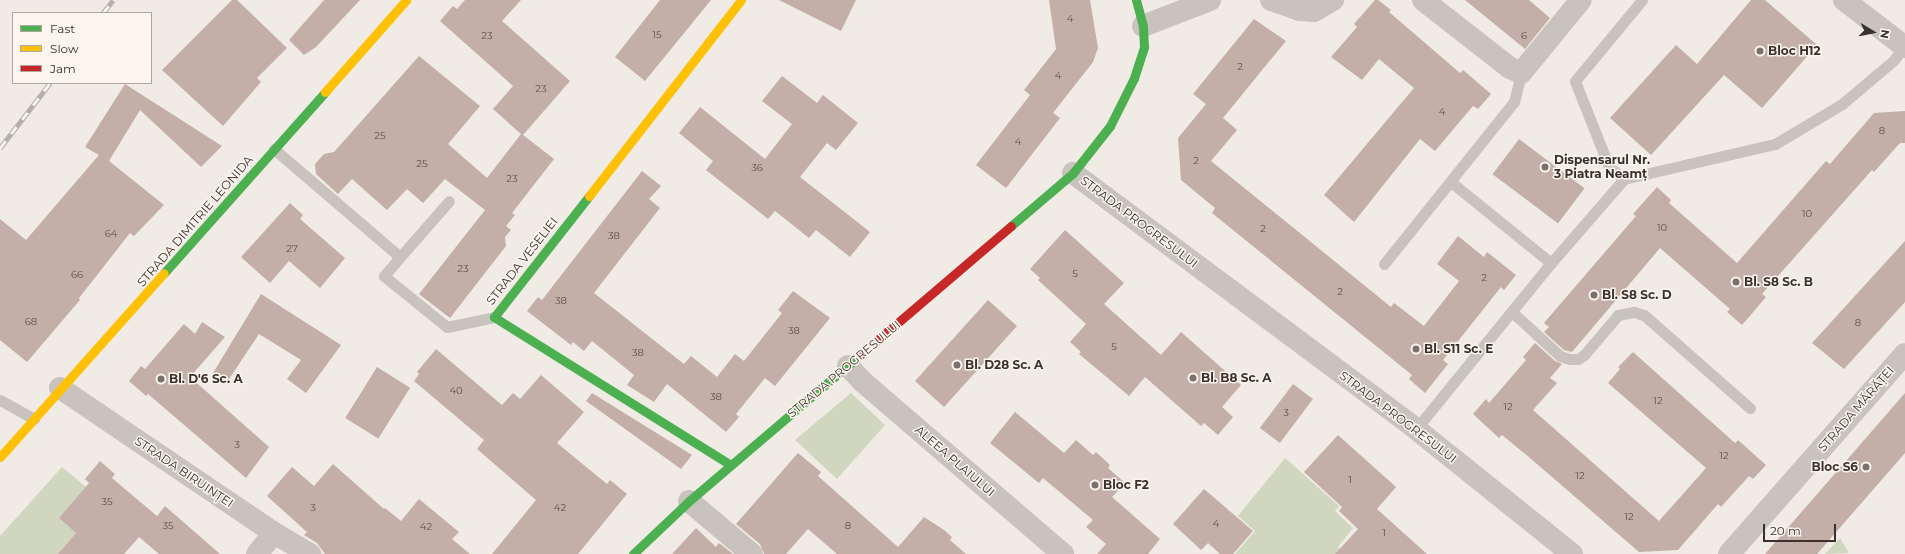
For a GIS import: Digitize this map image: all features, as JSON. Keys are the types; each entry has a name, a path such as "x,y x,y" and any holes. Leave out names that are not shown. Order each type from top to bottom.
{"street":[{"name":"STRADA DIMITRIE LEONIDA","path":"0,457 406,0"},
{"name":"STRADA VESELIEI","path":"731,465 494,317 741,0"},
{"path":"1073,173 1110,126 1123,104 1144,47 1144,26 1136,0"},
{"path":"1144,26 1210,0"},
{"path":"1271,0 1300,10 1314,11 1333,0"},
{"path":"1423,0 1510,68 1521,73 1581,0"},
{"path":"1844,0 1904,46"},
{"name":"STRADA PROGRESULUI","path":"633,554 689,501 1073,173 1416,429 1572,554"},
{"name":"STRADA MĂRĂȚEI","path":"1729,554 1905,354"},
{"name":"ALEEA PLAIULUI","path":"848,366 863,382 1063,554"},
{"name":"STRADA BIRUINȚEI","path":"60,388 274,534 310,554"},
{"path":"689,501 752,554"},
{"path":"257,554 274,534"}],"lane":[{"path":"1624,179 1609,167 1575,81 1642,0"},
{"path":"1416,429 1551,263 1624,179 1776,144 1842,104 1894,60 1904,46"},
{"path":"1384,264 1514,102 1521,73"},
{"path":"274,149 400,257"},
{"path":"1450,182 1551,263"},
{"path":"449,201 384,276 446,327 494,317"},
{"path":"1512,312 1560,356 1570,360 1578,359 1584,355 1618,315 1630,312 1644,315 1750,408"},
{"path":"0,400 34,419"}],"green space":[{"path":"851,393 885,425 837,479 795,440"},
{"path":"1285,458 1339,506 1335,511 1353,528 1338,547 1345,554 1235,554 1255,531 1238,516"},
{"path":"62,467 86,487 59,518 76,533 58,554 0,554 0,536"},
{"path":"1840,538 1849,553 1825,554"}],"building":[{"path":"232,0 237,0 287,48 257,78 261,82 223,126 162,70"},
{"path":"324,0 360,0 316,47 304,55 289,40"},
{"path":"465,0 521,0 502,21 570,81 523,135 554,159 512,213 515,215 506,226 511,230 505,237 506,246 450,318 419,294 485,210 445,179 423,203 407,189 387,210 352,179 338,194 316,174 315,164 324,154 334,152 419,56 480,106 448,144 487,178 521,134 493,109 513,86 440,21 453,6 457,9"},
{"path":"660,0 711,0 645,81 615,57"},
{"path":"779,0 856,0 841,31"},
{"path":"1049,0 1090,0 1098,48 1093,62 1053,113 1060,118 1006,188 976,165 1030,95 1024,90 1056,49"},
{"path":"1375,0 1378,0 1391,10 1389,12 1460,73 1463,70 1491,94 1478,109 1473,106 1435,151 1420,139 1354,222 1324,195 1414,88 1379,59 1362,80 1331,57 1357,27 1354,24"},
{"path":"1465,0 1529,0 1550,18 1525,49"},
{"path":"1751,0 1765,0 1817,45 1762,108 1724,75 1651,155 1610,118 1676,45 1697,64"},
{"path":"1254,19 1286,41 1223,118 1237,130 1211,161 1391,307 1394,303 1424,326 1459,281 1437,264 1458,236 1484,257 1487,252 1516,275 1504,290 1501,287 1443,360 1448,364 1425,393 1409,379 1412,375 1212,213 1215,208 1181,180 1178,138 1206,104 1193,94"},
{"path":"782,76 817,103 823,95 858,123 836,150 827,143 800,177 870,232 850,257 816,230 809,238 775,211 768,219 706,170 713,161 679,133 700,107 765,159 792,124 762,101"},
{"path":"125,84 222,146 201,167 140,110 109,161 164,205 134,236 130,233 79,298 80,300 27,362 0,340 0,219 26,240 99,155 85,147"},
{"path":"1905,111 1905,143 1900,143 1874,172 1872,170 1762,294 1766,297 1742,325 1727,312 1730,309 1660,248 1572,352 1564,350 1544,332 1549,327 1544,323 1636,216 1633,214 1657,187 1671,200 1669,203 1737,263 1826,161 1830,164 1874,113"},
{"path":"1519,139 1584,188 1558,223 1493,174"},
{"path":"642,171 661,186 649,199 660,208 594,293 684,364 691,356 717,377 735,354 744,361 782,313 778,310 793,291 830,318 775,386 765,378 736,414 739,417 726,432 667,384 654,402 627,385 634,375 592,341 584,351 573,342 571,345 527,311 538,297 542,300"},
{"path":"290,203 303,215 300,219 345,258 320,288 289,261 270,283 241,257"},
{"path":"1065,230 1124,283 1104,304 1161,355 1181,332 1241,385 1222,407 1233,417 1218,435 1204,423 1201,426 1145,377 1129,396 1079,354 1081,352 1070,342 1086,324 1038,280 1040,278 1030,269"},
{"path":"1905,241 1905,302 1844,369 1812,343"},
{"path":"261,294 341,345 306,393 287,379 301,360 259,334 227,382 213,373"},
{"name":"Bl. D28 Sc. A","path":"988,300 1017,326 944,407 915,381"},
{"path":"202,322 225,337 190,377 269,447 246,478 148,394 146,396 129,381 141,366 145,369 184,324 195,334"},
{"path":"1535,343 1555,361 1562,364 1550,378 1557,383 1533,410 1659,521 1706,468 1608,383 1620,369 1618,367 1633,352 1735,443 1738,440 1766,465 1753,479 1749,476 1721,507 1718,504 1678,550 1639,552 1530,458 1502,435 1499,438 1473,414 1486,399 1489,403 1526,360 1523,357"},
{"path":"436,349 502,405 513,393 520,399 541,375 584,412 557,443 607,484 610,480 627,494 578,554 492,554 536,500 477,449 484,440 414,381 419,374 417,372"},
{"path":"377,367 410,388 378,439 345,418"},
{"path":"1293,384 1313,399 1280,443 1260,428"},
{"path":"592,393 692,455 681,469 586,401"},
{"name":"Bloc S6","path":"1905,393 1905,453 1817,554 1765,554"},
{"name":"Bloc F2","path":"1015,412 1064,453 1076,440 1093,455 1096,452 1110,465 1108,468 1125,483 1112,497 1160,539 1148,554 1097,554 1106,544 1086,527 1093,520 1043,478 1039,483 990,443"},
{"path":"1338,435 1396,487 1377,509 1427,554 1335,554 1358,529 1339,511 1342,507 1304,472"},
{"path":"798,453 821,472 818,476 898,547 924,517 952,537 950,540 966,554 837,554 808,529 786,554 764,554 760,544 736,524"},
{"path":"100,461 115,474 112,478 157,516 165,506 220,554 159,554 139,537 124,554 58,554 76,533 59,518 89,483 85,479"},
{"path":"333,464 384,509 385,508 401,521 419,499 459,532 452,539 470,554 325,554 317,543 304,535 307,532 267,496 292,467 314,486"},
{"path":"1204,489 1253,531 1233,554 1220,554 1208,543 1201,550 1173,524"},
{"path":"696,528 716,547 719,543 733,554 672,554"}],"railway":[{"path":"104,12 113,0"},
{"path":"0,148 49,84"}],"traffic: fast":[{"path":"1011,226 1073,173 1110,126 1134,78 1144,47 1143,26 1136,0"},
{"path":"164,273 325,92"},
{"path":"589,196 494,317 731,465"},
{"path":"633,554 689,501 861,354"}],"traffic: slow":[{"path":"325,92 406,0"},
{"path":"589,196 741,0"},
{"path":"0,457 164,273"}],"traffic: jam":[{"path":"861,354 1011,226"}],"place":[{"name":"Bloc H12","path":"1760,51"},
{"name":"Dispensarul Nr. 3 Piatra Neamț","path":"1545,167"},
{"name":"Bl. S8 Sc. B","path":"1736,282"},
{"name":"Bl. S8 Sc. D","path":"1594,295"},
{"name":"Bl. S11 Sc. E","path":"1416,349"},
{"name":"Bl. D28 Sc. A","path":"957,365"},
{"name":"Bl. B8 Sc. A","path":"1193,378"},
{"name":"Bl. D'6 Sc. A","path":"161,379"},
{"name":"Bloc S6","path":"1866,467"},
{"name":"Bloc F2","path":"1095,485"}]}
